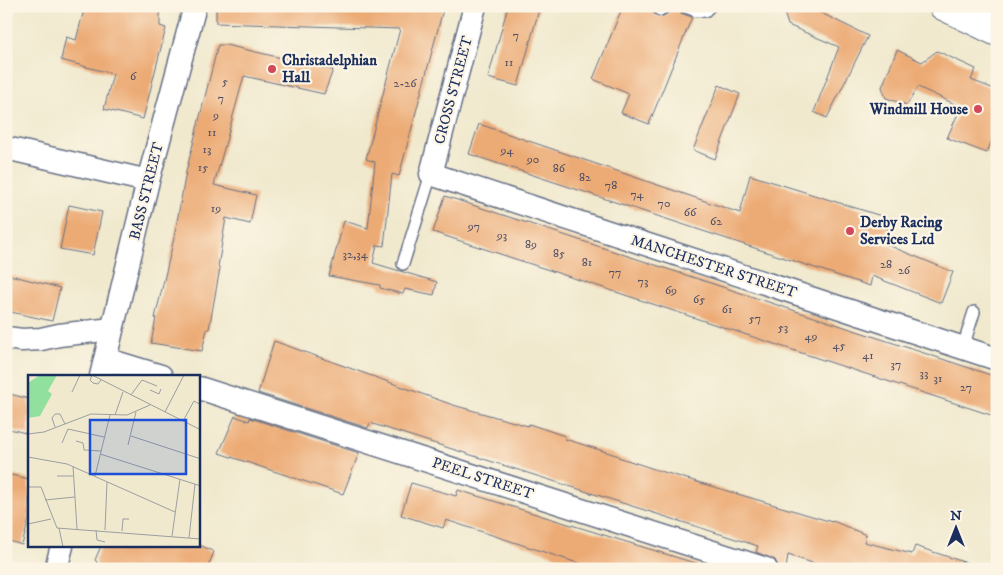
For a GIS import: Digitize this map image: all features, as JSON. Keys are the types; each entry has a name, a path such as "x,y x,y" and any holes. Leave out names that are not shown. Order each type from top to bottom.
{"main road":[{"path":"943,6 987,21"}],"street":[{"name":"BASS STREET","path":"103,368 148,181 195,6"},
{"name":"CROSS STREET","path":"431,174 475,6"},
{"path":"6,148 148,181"},
{"name":"MANCHESTER STREET","path":"431,174 997,359"},
{"path":"6,338 22,340 41,339 112,329"},
{"path":"103,368 153,375"},
{"name":"PEEL STREET","path":"200,388 766,569"},
{"path":"56,569 61,548"}],"lane":[{"path":"683,6 697,11 705,11 710,6"},
{"path":"403,264 431,174"},
{"path":"963,347 974,312"}],"building":[{"path":"85,6 160,6 160,26 166,28 143,119 104,109 113,74 61,60 66,37 76,40"},
{"path":"216,6 444,6 399,176 392,174 384,246 377,245 373,263 437,282 434,295 405,289 403,294 380,288 380,285 329,276 344,221 368,228 375,162 366,159 400,29 216,23"},
{"path":"508,6 540,6 518,86 488,78"},
{"path":"623,6 654,6 654,14 661,17 670,12 672,6 676,6 680,13 692,17 649,124 621,113 629,94 593,79"},
{"path":"782,6 807,6 868,36 827,118 814,112 839,47 788,25"},
{"path":"218,45 226,45 333,70 324,94 244,76 214,185 256,195 250,224 226,218 218,267 220,268 209,329 207,329 202,351 151,343 186,172"},
{"path":"897,50 922,62 937,51 976,69 971,80 997,90 997,127 987,153 947,138 961,107 918,87 907,105 886,98 882,87"},
{"path":"719,85 740,94 715,159 693,150"},
{"path":"479,124 740,213 750,175 891,219 883,243 953,272 941,303 872,276 870,286 469,154"},
{"path":"445,196 997,377 997,417 433,232"},
{"path":"69,205 102,212 93,255 60,249"},
{"path":"6,274 60,288 52,321 6,311"},
{"path":"274,341 453,405 528,426 529,424 565,436 565,439 657,470 833,521 866,535 864,542 912,554 915,546 973,565 972,569 831,569 788,555 786,569 779,569 775,560 756,552 758,546 370,423 368,428 258,393"},
{"path":"6,393 28,399 28,434 6,428"},
{"path":"235,416 249,421 250,418 359,453 343,494 219,453"},
{"path":"11,475 28,479 28,523 22,545 6,540 6,498"},
{"path":"411,483 456,496 458,490 698,564 697,569 596,569 446,520 443,528 401,515"},
{"path":"202,546 214,552 207,569 95,569 97,562 95,560 100,548 200,548"}],"place":[{"name":"Christadelphian Hall","path":"272,69"},
{"name":"Windmill House","path":"978,109"},
{"name":"Derby Racing Services Ltd","path":"850,231"}]}
